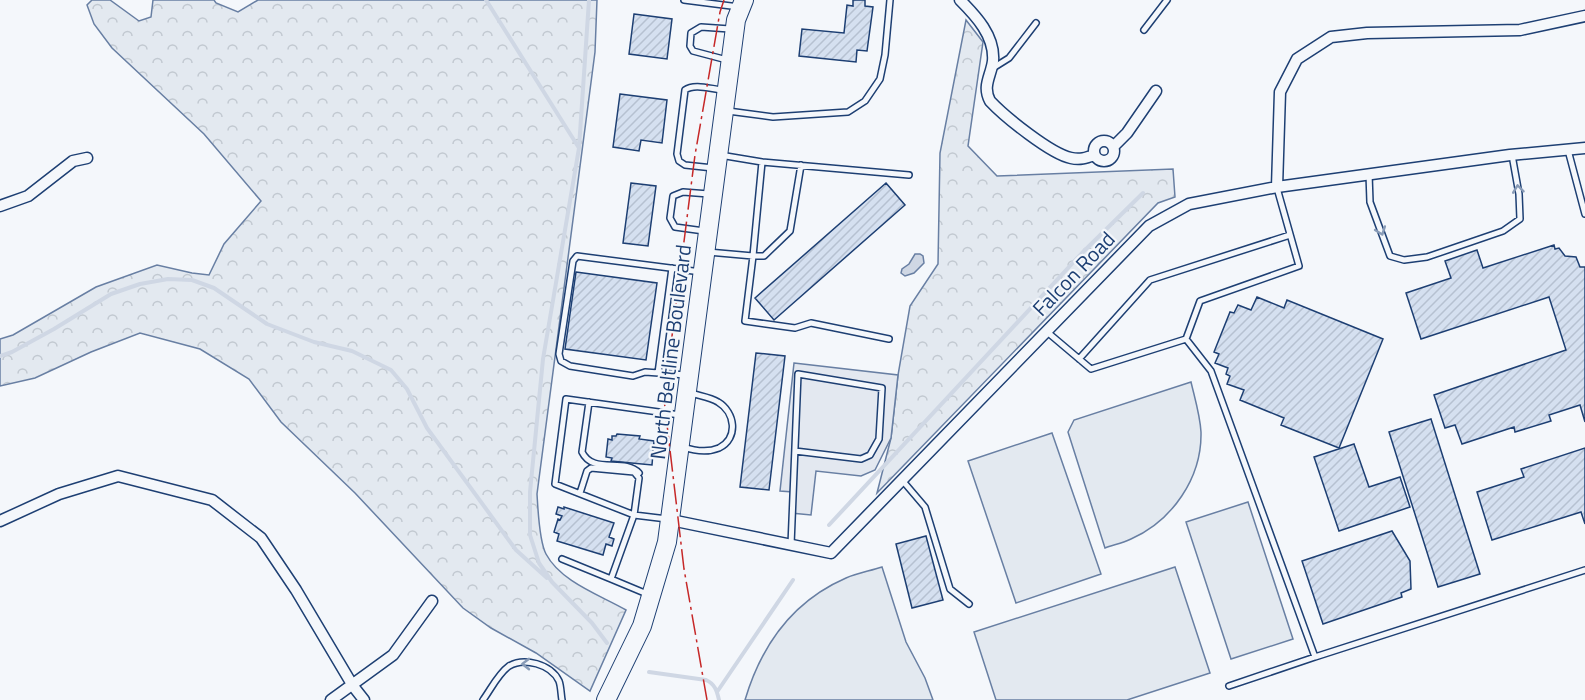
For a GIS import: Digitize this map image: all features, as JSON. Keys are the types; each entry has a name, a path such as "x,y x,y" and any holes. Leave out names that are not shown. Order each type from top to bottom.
{"main road":[{"name":"North Beltline Boulevard","path":"606,700 629,657 653,596 671,520 735,30 742,4"}],"street":[{"path":"960,0 980,22 993,48 992,69 986,90 990,101 1053,151 1063,156 1083,159 1094,155 1094,148 1098,143 1108,142 1113,147 1127,133 1156,91"},
{"path":"1277,187 1280,92 1297,59 1331,37 1367,33 1520,30 1585,16"},
{"name":"Falcon Road","path":"671,520 831,553 1149,226 1189,204 1277,187 1512,155 1585,148"},
{"path":"0,206 28,196 73,160 87,158"},
{"path":"0,521 59,494 118,477 212,500 261,538 364,700"},
{"path":"332,700 393,655 432,601"}],"lane":[{"path":"684,0 742,4"},
{"path":"724,111 773,117 848,112 865,101 880,79 885,55 890,0"},
{"path":"1144,30 1167,0"},
{"path":"992,69 1009,58 1036,23"},
{"path":"731,61 693,51 690,46 691,33 701,27 735,30"},
{"path":"727,91 694,87 688,87 685,90 677,154 679,161 685,165 762,162 909,175"},
{"path":"1568,150 1585,214"},
{"path":"1369,174 1370,202 1390,256 1404,260 1427,257 1503,231 1520,219 1519,194 1512,155"},
{"path":"762,162 745,321 795,328 811,323 889,339"},
{"path":"706,251 764,256 790,231 801,165"},
{"path":"1186,339 1200,301 1299,266 1277,187"},
{"path":"709,232 675,227 670,218 673,196 683,192 714,195"},
{"path":"1079,359 1150,280 1290,235"},
{"path":"681,447 699,452 720,447 730,437 733,425 730,413 719,402 689,384 658,373 645,372 633,376 570,366 561,361 559,354 573,261 577,256 704,272"},
{"path":"658,373 672,268"},
{"path":"1046,331 1091,369 1186,339"},
{"path":"1186,339 1211,372 1315,657"},
{"path":"791,545 798,374 882,388 879,439 870,455 861,459 795,451"},
{"path":"671,520 634,515 555,484 566,399 685,416"},
{"path":"589,402 582,452 585,458 598,464 631,467 637,470 639,478 634,515 611,579"},
{"path":"580,494 587,471 591,468 634,472 639,478"},
{"path":"902,480 926,507 951,589 969,604"},
{"path":"562,559 653,596"},
{"path":"1229,686 1585,570"},
{"path":"483,700 502,672 511,665 523,661 537,664 551,672 559,681 562,700"}],"green space":[{"path":"92,0 110,0 139,21 151,17 153,0 214,0 238,12 258,0 597,0 595,52 537,494 542,541 546,554 553,564 571,580 626,610 590,691 536,653 491,628 463,608 355,493 281,422 249,379 200,349 140,333 91,352 35,378 0,386 0,339 13,335 96,287 157,265 209,275 224,244 261,201 204,134 112,48 94,24 87,5"},
{"path":"966,20 983,42 968,146 997,176 1173,169 1175,197 1158,203 877,493 891,438 898,375 910,306 938,264 940,153"},
{"path":"1191,382 1201,432 1200,449 1190,481 1182,496 1159,521 1125,542 1105,548 1068,432 1074,420"},
{"path":"1052,433 1101,574 1016,603 968,461"},
{"path":"1248,502 1293,639 1231,659 1186,522"},
{"path":"882,567 906,642 925,678 933,700 745,700 760,661 782,627 795,612 810,599 850,576"},
{"path":"1175,567 1210,673 1127,700 996,700 974,632"}],"shaded area":[{"path":"794,363 898,375 891,438 875,470 861,476 816,471 811,515 791,513 793,492 780,491"}],"water":[{"path":"915,254 923,256 924,263 914,273 905,276 901,273 902,269 909,264"}],"building":[{"path":"853,0 865,0 865,6 873,7 867,51 857,50 856,62 799,56 802,29 844,33 847,5 853,6"},
{"path":"634,14 672,19 667,59 629,54"},
{"path":"620,94 667,100 662,143 641,140 639,151 613,147"},
{"path":"631,183 656,186 648,246 623,243"},
{"path":"886,183 905,205 774,320 755,298"},
{"path":"1554,245 1555,249 1559,248 1565,256 1576,257 1580,267 1585,267 1585,422 1580,405 1549,415 1551,421 1515,432 1514,427 1462,444 1455,425 1445,428 1434,395 1566,350 1549,297 1421,339 1406,293 1451,278 1445,261 1477,250 1483,268"},
{"path":"576,272 657,283 646,360 565,349"},
{"path":"1257,297 1284,308 1287,300 1383,339 1339,448 1281,425 1284,418 1240,400 1244,390 1227,384 1230,376 1226,374 1228,368 1215,363 1219,354 1214,352 1230,312 1234,313 1238,305 1251,310"},
{"path":"756,353 785,356 769,490 740,487"},
{"path":"1431,419 1480,574 1438,587 1389,432"},
{"path":"617,434 640,436 639,439 654,441 652,465 611,461 612,458 606,457 608,439 612,440 612,436"},
{"path":"1354,444 1369,487 1400,477 1410,507 1339,531 1314,457"},
{"path":"1585,448 1585,524 1581,512 1492,540 1477,492 1524,477 1521,469"},
{"path":"558,507 614,523 609,537 614,539 612,546 606,544 603,555 557,541 559,534 554,532 558,519 560,520 562,516 556,514"},
{"path":"1392,531 1410,561 1411,589 1401,593 1402,597 1323,624 1302,561"},
{"path":"926,536 943,600 912,608 896,544"}],"waterway":[{"path":"486,0 579,148 543,359 530,492 530,535 539,563 552,582 592,623 607,643"},
{"path":"579,148 589,0"},
{"path":"829,525 1082,253 1143,193"},
{"path":"0,356 54,329 111,294 140,284 168,279 192,280 214,288 267,324 314,342 352,351 391,370 407,389 427,428 516,550 547,578"},
{"path":"717,692 793,580"},
{"path":"649,672 706,680 715,688 719,700"}],"power":[{"path":"707,700 684,569 664,399 695,155 724,0"}]}
